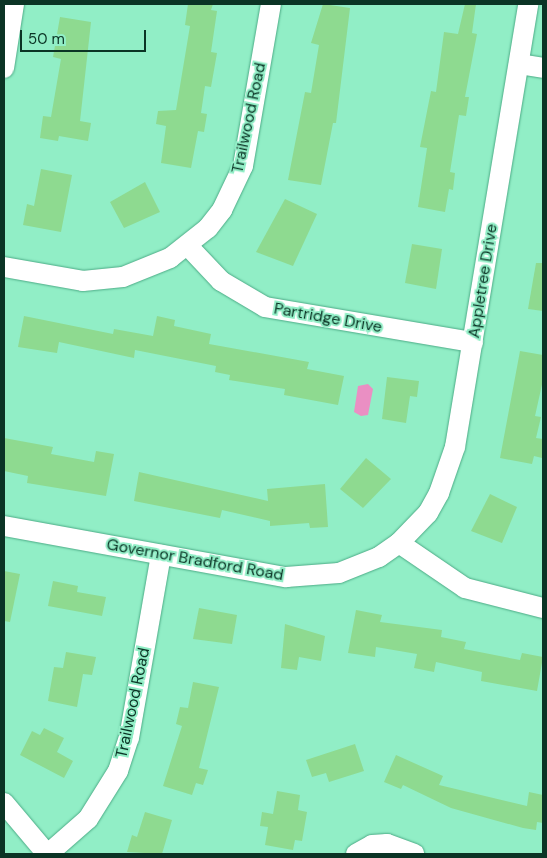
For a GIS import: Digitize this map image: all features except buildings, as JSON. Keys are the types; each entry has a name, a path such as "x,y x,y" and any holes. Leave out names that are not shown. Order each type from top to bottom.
{"street":[{"path":"4,68 14,4"},
{"name":"Trailwood Road","path":"188,246 222,210 243,166 271,4"},
{"name":"Appletree Drive","path":"400,543 428,513 449,472 473,342 528,4"},
{"path":"519,64 543,68"},
{"path":"4,267 100,281 151,268 188,246"},
{"name":"Partridge Drive","path":"188,246 221,281 265,308 473,342"},
{"name":"Governor Bradford Road","path":"4,526 266,574 313,577 360,567 400,543"},
{"path":"400,543 465,588 543,608"},
{"name":"Trailwood Road","path":"47,854 88,819 118,771 129,738 161,555"},
{"path":"4,803 47,854"},
{"path":"357,853 372,845 387,844 414,854"}],"shaded area":[{"path":"368,384 373,389 368,415 361,416 354,412 358,386"}]}
